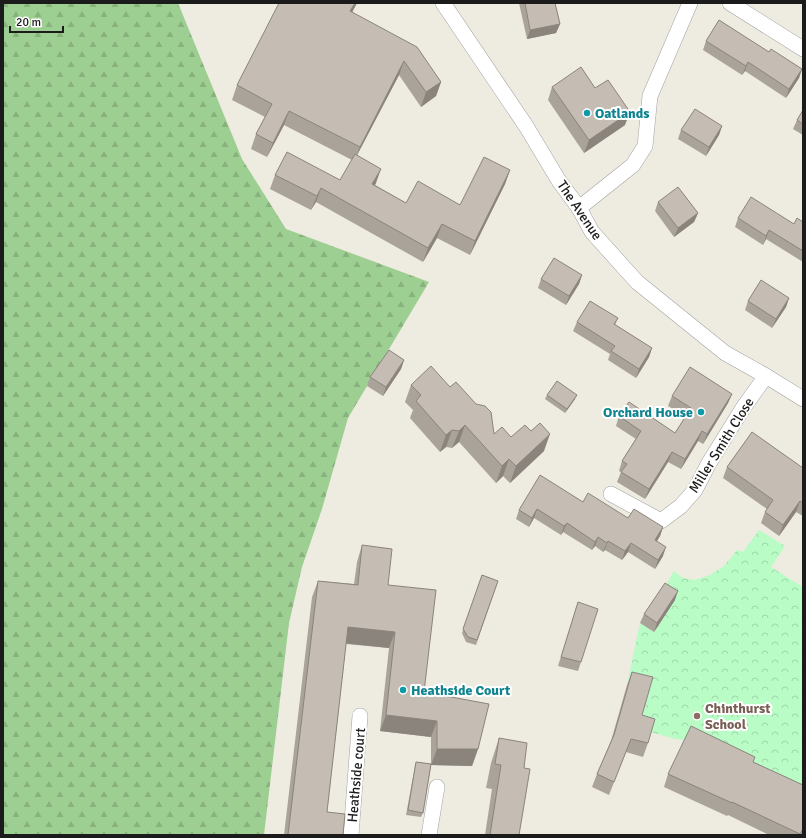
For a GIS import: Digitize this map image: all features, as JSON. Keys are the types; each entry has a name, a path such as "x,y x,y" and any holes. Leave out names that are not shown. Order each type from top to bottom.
{"street":[{"name":"The Avenue","path":"443,3 526,126 559,180 579,208 592,232 637,282 725,353 766,376 803,400"},
{"path":"579,208 633,165 645,146 650,96 690,3"},
{"path":"730,3 803,49"},
{"name":"Miller Smith Close","path":"611,494 661,521 680,506 695,490 709,462 743,408 766,376"},
{"name":"Heathside court","path":"351,835 360,716"},
{"path":"429,835 438,787"}],"green space":[{"path":"3,3 178,3 242,159 286,229 429,282 348,418 322,509 302,567 289,623 264,835 3,835"},
{"path":"759,530 785,546 771,567 803,587 803,801 686,740 675,739 637,728 627,685 640,623 654,632 662,592 674,571 683,578 695,580 710,575 724,566 737,550 743,552"}],"building":[{"path":"279,3 355,3 350,11 417,47 441,82 426,92 404,61 360,147 289,111 273,143 256,134 272,104 237,85"},
{"path":"525,3 555,3 560,24 530,30"},
{"path":"719,20 769,52 771,49 802,69 789,89 748,62 746,66 706,41"},
{"name":"Oatlands","path":"581,67 595,88 608,80 630,112 589,140 552,87"},
{"path":"695,109 722,126 709,147 681,130"},
{"path":"803,110 803,124 797,120"},
{"path":"287,152 340,180 355,154 381,169 372,184 406,203 418,181 460,205 484,157 510,170 475,241 442,224 428,248 321,188 317,196 275,175"},
{"path":"678,187 698,213 678,228 658,202"},
{"path":"751,197 794,224 797,218 803,222 803,251 769,230 766,236 738,218"},
{"path":"554,258 582,275 569,296 541,279"},
{"path":"761,280 789,298 776,319 748,301"},
{"path":"590,301 618,318 614,324 652,348 639,369 611,351 615,346 577,322"},
{"path":"389,350 404,360 386,387 370,377"},
{"path":"431,366 450,387 456,382 476,404 485,406 491,412 494,434 502,427 511,437 525,425 531,431 540,423 550,434 516,466 509,459 502,466 465,425 459,431 452,430 446,435 416,401 421,395 411,385"},
{"path":"690,367 732,394 707,434 702,431 685,459 672,452 649,489 621,472 627,464 622,461 641,431 619,416 629,402 675,433 691,408 672,396"},
{"path":"557,381 577,395 567,409 547,395"},
{"path":"752,432 803,468 803,503 800,501 783,525 765,512 773,500 727,467"},
{"path":"540,475 583,502 588,493 628,518 634,509 663,527 655,540 666,547 658,560 631,543 625,551 598,537 595,542 567,523 564,526 537,509 532,518 519,510"},
{"name":"Heathside Court","path":"362,545 392,549 388,585 436,590 424,692 489,704 478,749 437,749 437,721 386,715 395,632 348,627 327,812 345,814 343,835 288,835 318,581 358,585"},
{"path":"482,575 498,581 477,640 468,637 463,629"},
{"path":"665,583 678,591 657,623 644,614"},
{"path":"578,602 598,609 581,662 561,657"},
{"path":"632,672 653,677 642,715 655,719 648,743 631,739 614,782 597,774 614,735"},
{"path":"691,726 755,757 753,762 803,785 803,829 800,834 668,774"},
{"path":"499,738 527,743 524,768 530,769 519,835 490,835 501,765 495,764"},
{"path":"416,762 431,764 423,813 408,810"}],"place":[{"name":"Oatlands","path":"587,113"},
{"name":"Orchard House","path":"701,412"},
{"name":"Heathside Court","path":"403,690"},
{"name":"Chinthurst School","path":"697,716"}]}
